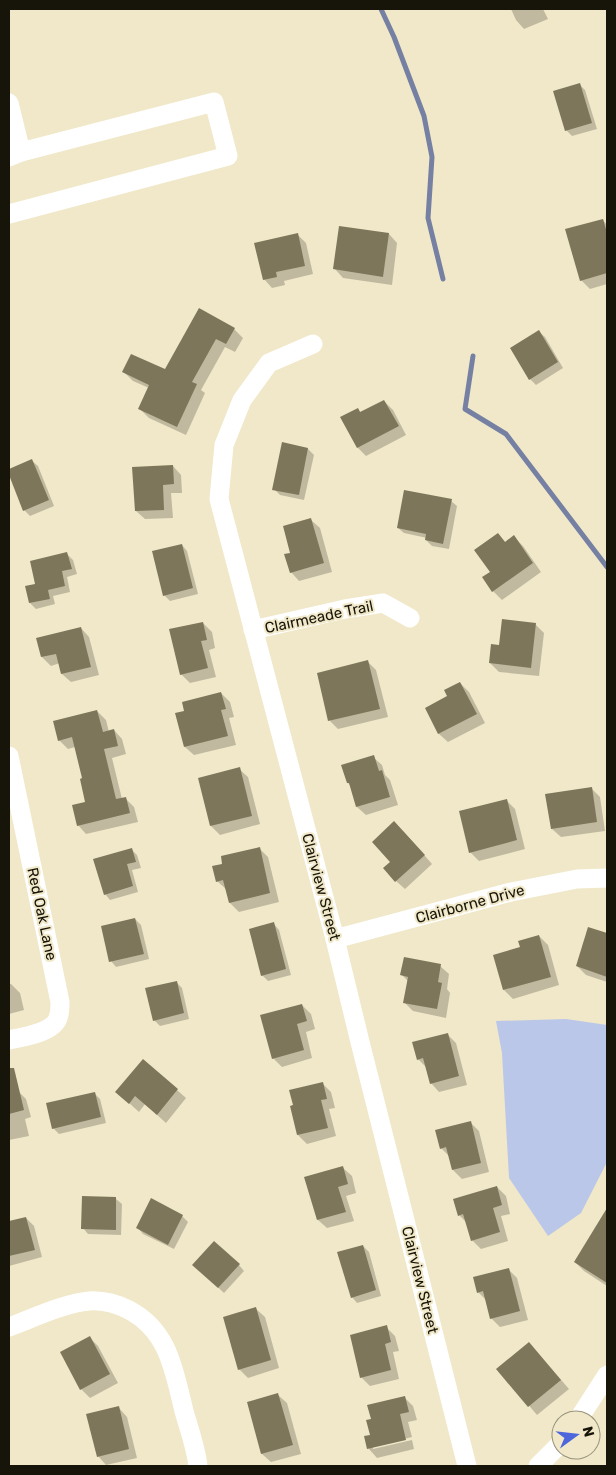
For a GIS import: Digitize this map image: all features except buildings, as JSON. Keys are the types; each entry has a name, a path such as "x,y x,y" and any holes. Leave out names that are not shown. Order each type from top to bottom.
{"street":[{"path":"9,103 15,154 214,102 228,156 9,214"},
{"name":"Clairview Street","path":"313,344 269,363 242,400 224,445 219,498 335,939 467,1466"},
{"name":"Clairmeade Trail","path":"253,630 345,608 383,603 410,618"},
{"name":"Red Oak Lane","path":"9,756 60,1002 58,1018 53,1025 44,1031 9,1040"},
{"name":"Clairborne Drive","path":"335,939 511,892 577,879 607,878"},
{"path":"9,1327 72,1304 89,1301 104,1302 123,1307 139,1316 153,1327 164,1342 171,1360 198,1466"},
{"path":"584,1410 607,1375"},
{"path":"538,1466 551,1453"}],"shaded area":[{"path":"566,1019 607,1025 607,1162 581,1213 548,1236 509,1178 502,1053 496,1021"}],"waterway":[{"path":"381,9 394,37 424,116 432,157 428,218 443,279"},
{"path":"473,356 465,409 506,434 607,567"}]}
